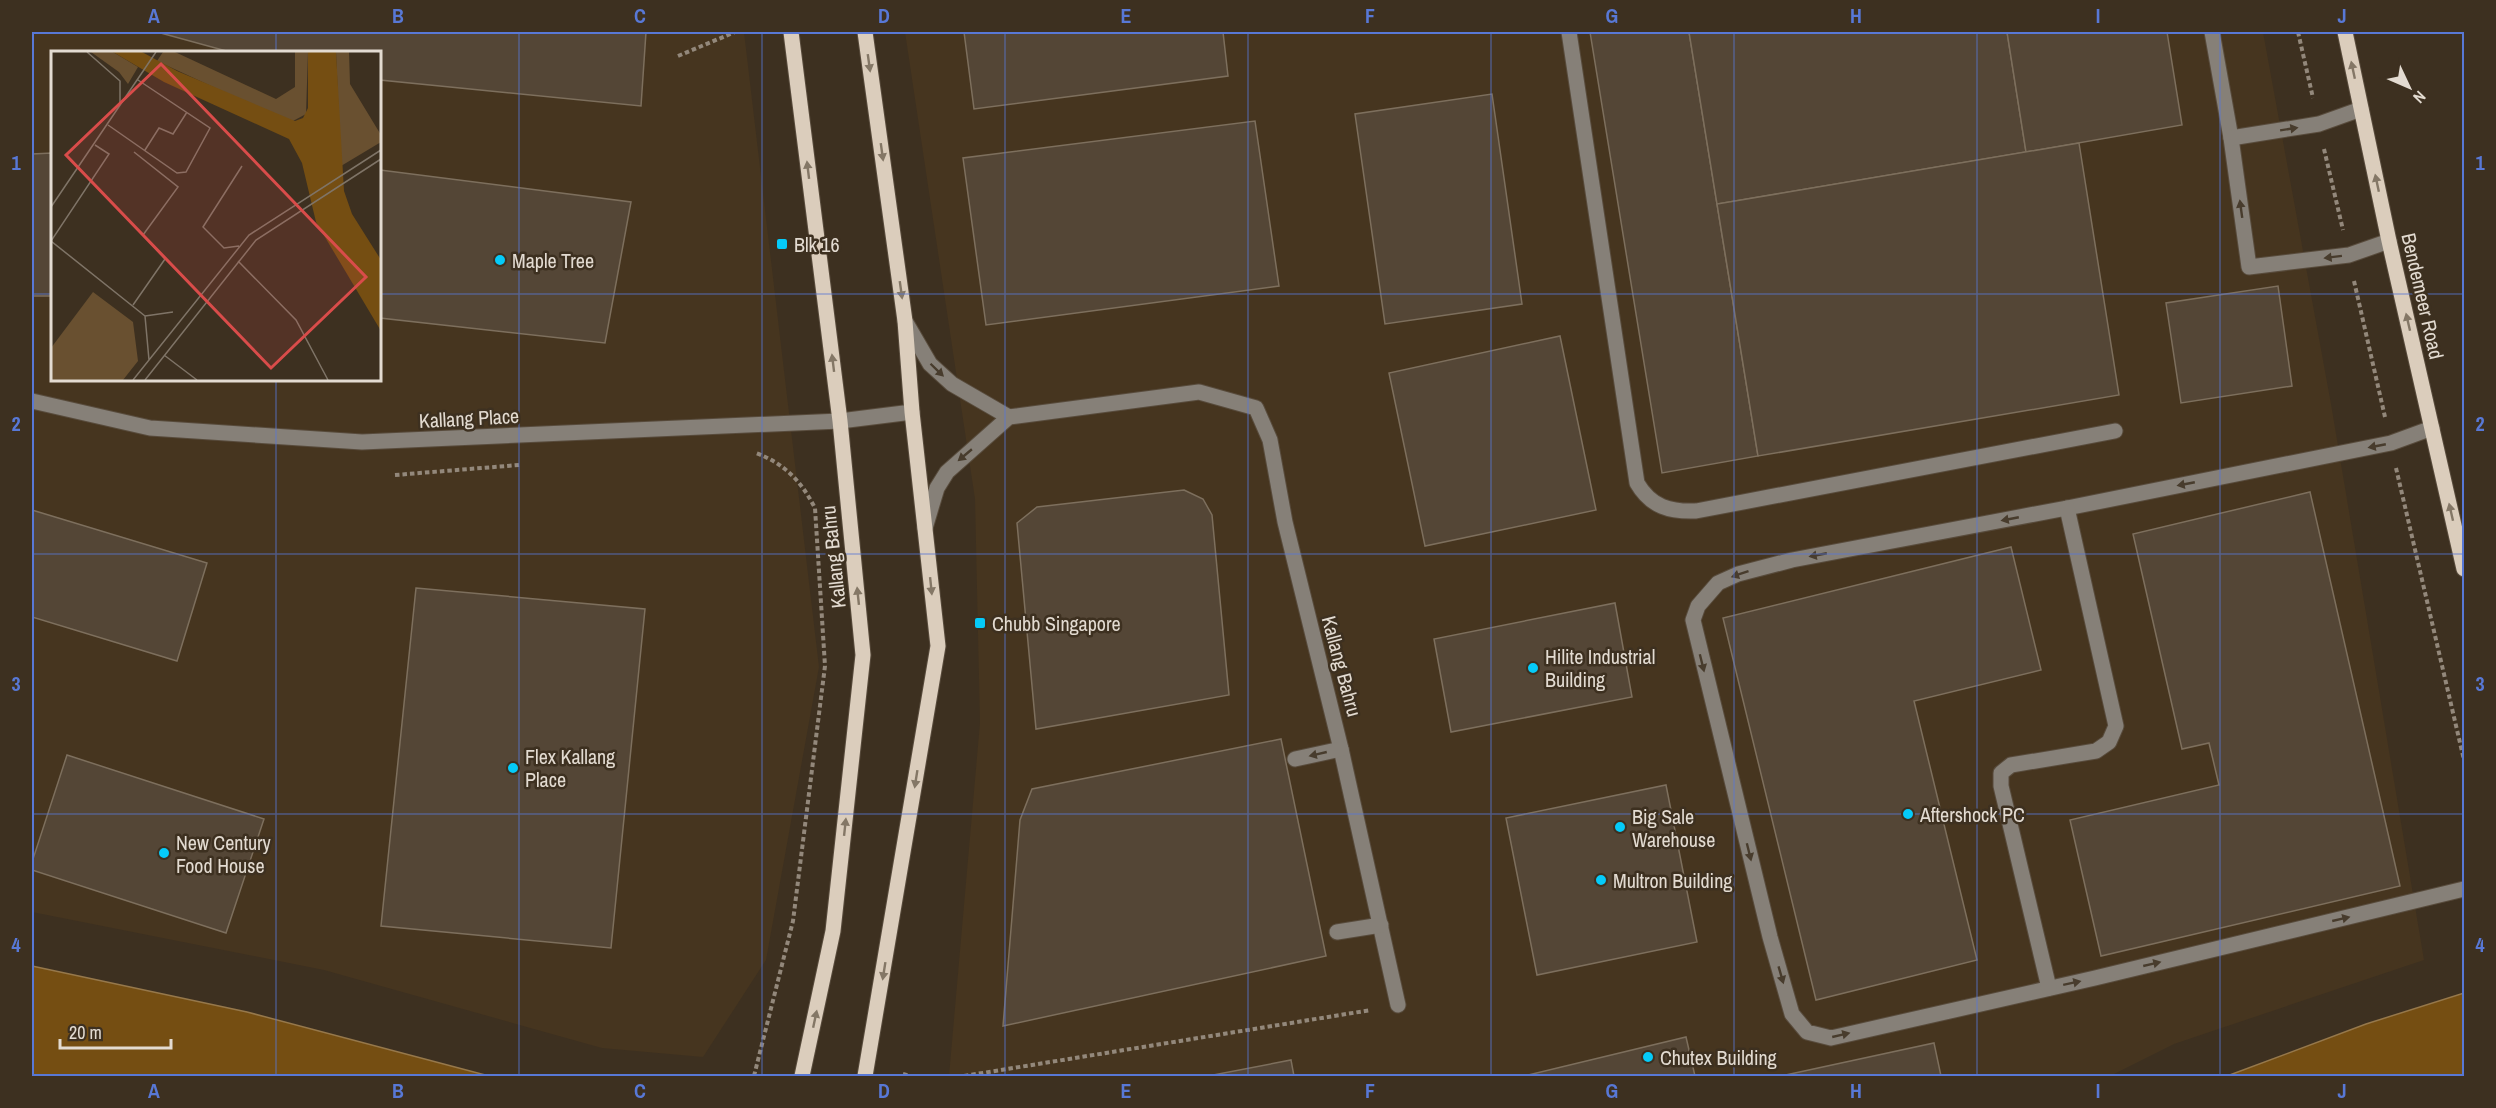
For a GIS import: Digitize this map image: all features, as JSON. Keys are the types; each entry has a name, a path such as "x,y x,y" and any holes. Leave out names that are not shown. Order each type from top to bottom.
{"main road":[{"name":"Kallang Bahru","path":"791,32 840,421 863,654 833,932 802,1077"},
{"path":"865,32 905,321 912,412 938,646 865,1077"},
{"name":"Bendemeer Road","path":"2344,32 2464,569"}],"street":[{"path":"1569,32 1637,483 1653,503 1668,509 1696,511 2115,431"},
{"path":"2212,32 2231,138 2249,267 2349,255 2389,241"},
{"path":"2231,138 2319,124 2361,109"},
{"path":"905,321 930,364 952,384 1009,417 947,472 937,488 925,528"},
{"name":"Kallang Bahru","path":"1009,417 1199,392 1256,408 1270,440 1287,532 1341,749 1398,1005"},
{"name":"Kallang Place","path":"32,401 150,428 362,442 840,421 912,412"},
{"path":"2432,428 2391,443 1792,560 1738,574 1718,584 1710,591 1698,606 1693,620 1770,937 1792,1014 1807,1032 1819,1037 1831,1038 2049,988 2464,889"},
{"path":"2049,988 2001,786 2001,773 2011,765 2096,751 2109,742 2116,726 2067,508"},
{"path":"1295,759 1341,749"},
{"path":"1337,932 1381,925"}],"path":[{"path":"678,56 735,32"},
{"path":"2298,32 2464,760"},
{"path":"746,450 776,460 805,488 815,508 825,666 793,921 754,1077"},
{"path":"395,475 524,464"},
{"path":"964,1077 1398,1005"},
{"path":"903,1074 911,1077"}],"shaded area":[{"path":"32,32 744,32 819,667 766,960 703,1057 602,1048 324,970 32,912"},
{"path":"905,32 2263,32 2331,404 2424,960 2174,1044 2110,1076 949,1076 980,723 975,499"},
{"path":"32,966 247,1012 489,1076 32,1076"},
{"path":"2464,993 2464,1076 2227,1076 2366,1024"}],"building":[{"path":"157,32 646,32 641,106 381,80 381,51 226,51"},
{"path":"964,32 1223,32 1228,76 974,109"},
{"path":"1590,32 1689,32 1758,456 1662,473"},
{"path":"1689,32 2007,32 2026,152 1717,204"},
{"path":"2007,32 2167,32 2182,125 2026,152"},
{"path":"1492,94 1522,304 1385,324 1355,114"},
{"path":"1255,121 1279,286 986,325 963,158"},
{"path":"2079,143 2119,395 1758,456 1717,204"},
{"path":"51,153 51,296 32,296 32,154"},
{"name":"Maple Tree","path":"381,170 631,202 605,343 381,318"},
{"path":"2278,286 2292,386 2181,403 2166,303"},
{"path":"1560,336 1596,510 1425,546 1389,373"},
{"path":"1184,490 1203,499 1212,515 1229,695 1036,729 1017,523 1037,507"},
{"path":"2310,492 2400,886 2101,956 2070,820 2219,785 2209,743 2182,749 2133,534"},
{"path":"32,510 207,563 177,661 32,617"},
{"path":"2011,547 2041,670 1914,701 1977,960 1816,1000 1723,618"},
{"name":"Flex Kallang Place","path":"416,588 645,609 611,948 381,926"},
{"name":"Hilite Industrial Building","path":"1615,603 1632,697 1451,732 1434,639"},
{"path":"1281,739 1326,956 1003,1026 1020,820 1032,789"},
{"path":"67,755 264,819 226,933 32,870 32,862"},
{"name":"Multron Building","path":"1666,785 1697,942 1537,975 1506,818"},
{"name":"Chutex Building","path":"1686,1037 1695,1076 1524,1076"},
{"path":"1934,1043 1941,1076 1781,1076"},
{"path":"1291,1060 1294,1076 1208,1076"}],"place":[{"name":"Blk 16","path":"782,244"},
{"name":"Maple Tree","path":"500,260"},
{"name":"Chubb Singapore","path":"980,623"},
{"name":"Hilite Industrial Building","path":"1533,668"},
{"name":"Flex Kallang Place","path":"513,768"},
{"name":"Aftershock PC","path":"1908,814"},
{"name":"Big Sale Warehouse","path":"1620,827"},
{"name":"New Century Food House","path":"164,853"},
{"name":"Multron Building","path":"1601,880"},
{"name":"Chutex Building","path":"1648,1057"}]}
